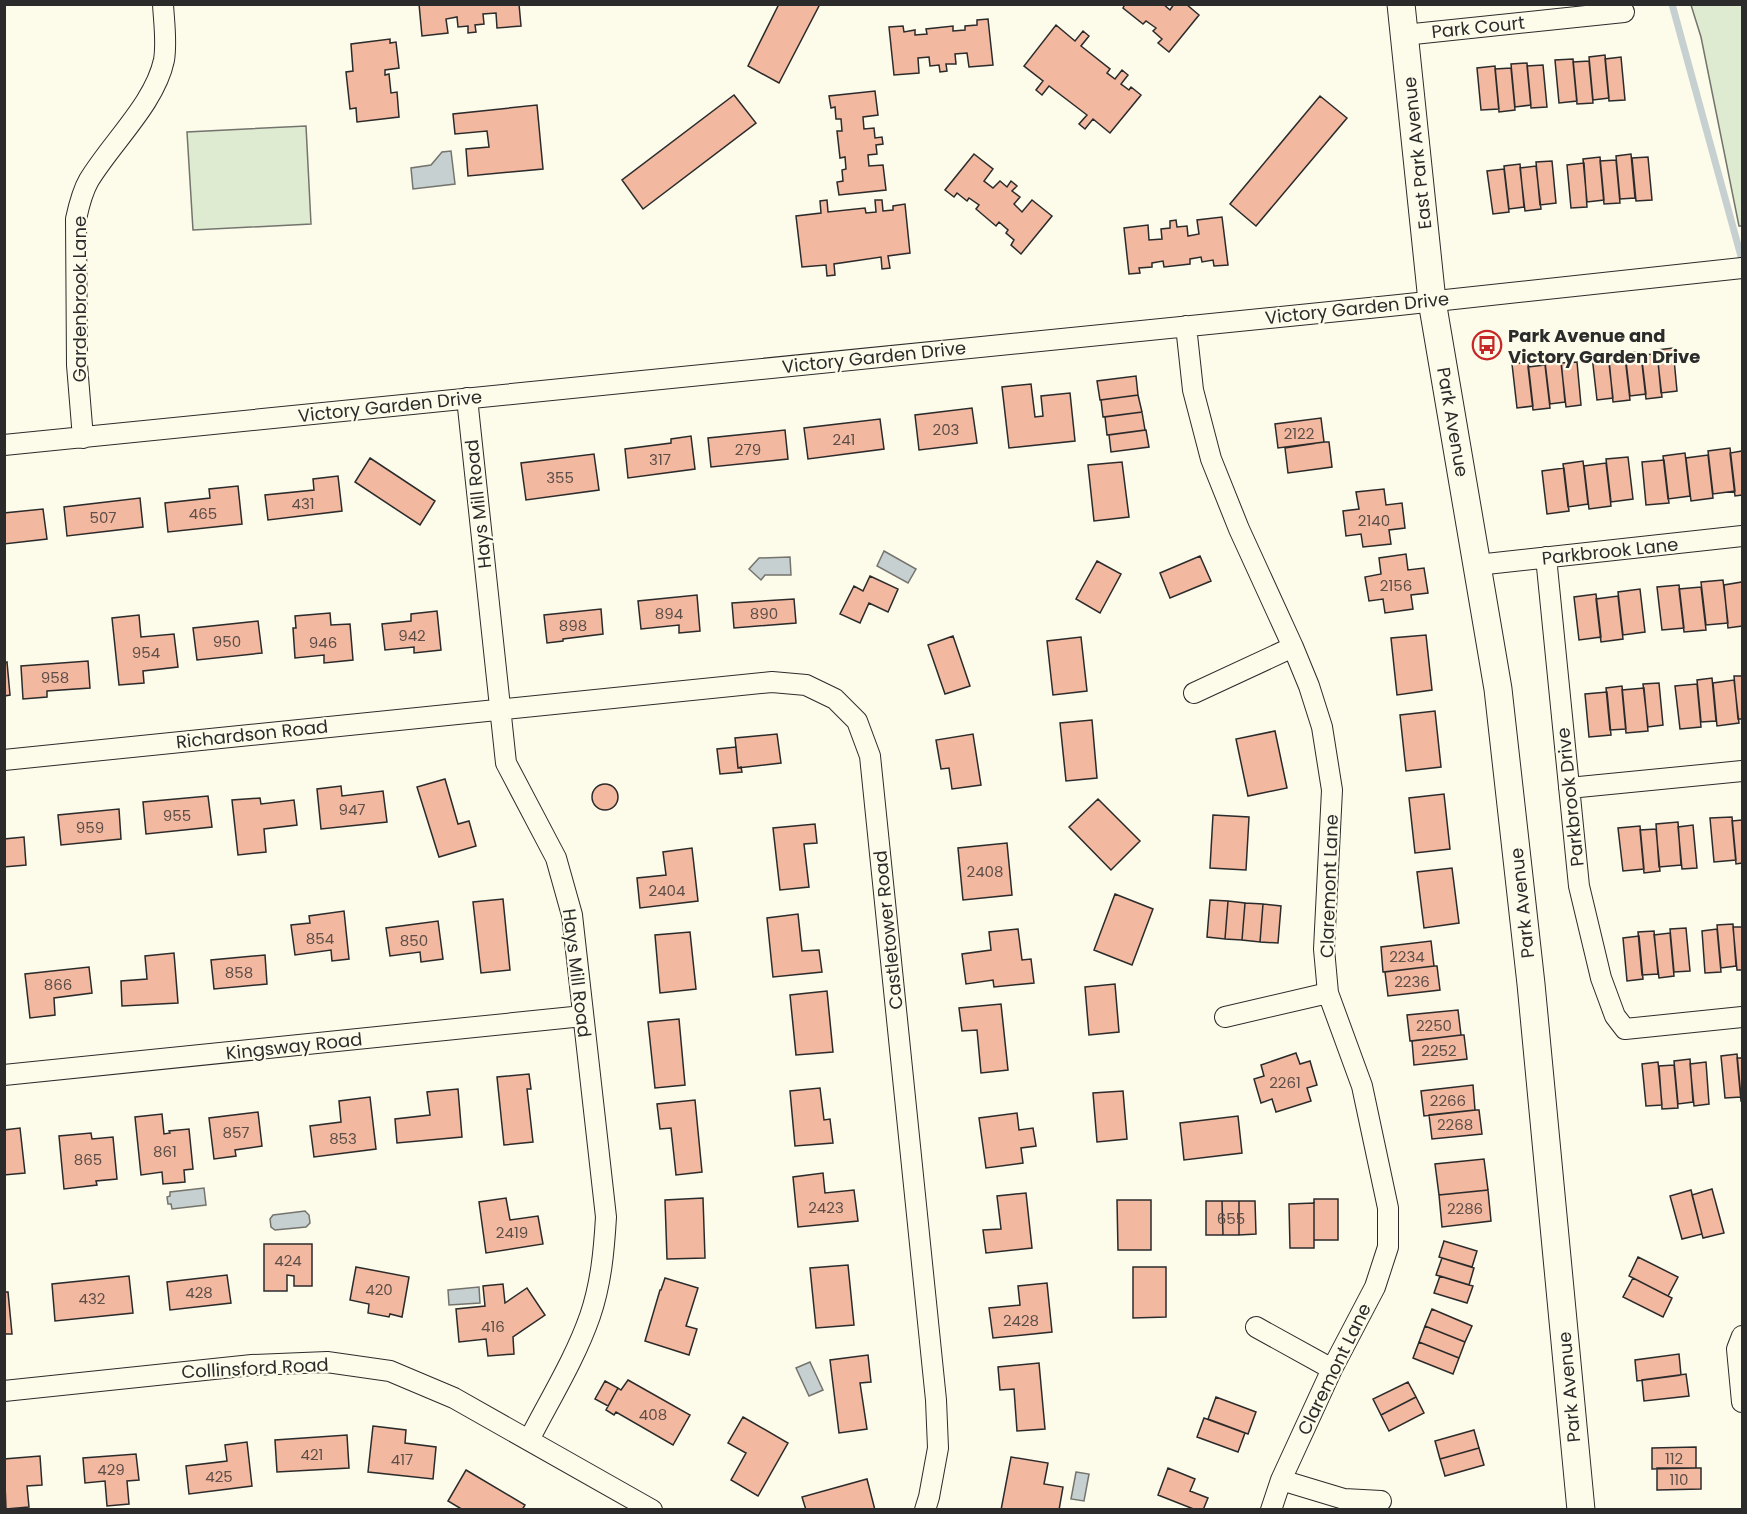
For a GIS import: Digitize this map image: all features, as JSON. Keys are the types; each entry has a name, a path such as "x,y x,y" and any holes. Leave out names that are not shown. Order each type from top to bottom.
{"main road":[{"name":"East Park Avenue","path":"1401,4 1432,301"},
{"name":"Park Avenue","path":"1432,301 1498,689 1529,973 1581,1509"}],"street":[{"name":"Gardenbrook Lane","path":"82,438 77,365 76,219 88,181 134,119 157,83 166,43 163,4"},
{"name":"Park Court","path":"1404,35 1624,12"},
{"name":"Victory Garden Drive","path":"4,445 1734,269"},
{"name":"Claremont Lane","path":"1186,326 1193,390 1211,459 1239,529 1293,647 1322,727 1332,790 1324,949 1328,993 1362,1086 1388,1218 1388,1247 1375,1287 1332,1370 1281,1480 1271,1509"},
{"name":"Hays Mill Road","path":"467,398 506,763 556,858 572,915 606,1217 604,1254 591,1315 579,1345 529,1440"},
{"name":"Parkbrook Lane","path":"1477,566 1743,536"},
{"name":"Parkbrook Drive","path":"1546,557 1579,886 1601,978 1615,1016 1625,1029 1743,1017"},
{"path":"1194,693 1293,647"},
{"name":"Castletower Road","path":"499,709 772,682 806,685 835,699 857,721 870,756 936,1400 938,1448 926,1509"},
{"name":"Richardson Road","path":"4,760 499,709"},
{"path":"1569,788 1743,771"},
{"path":"1225,1017 1328,993"},
{"name":"Kingsway Road","path":"4,1075 583,1016"},
{"path":"1256,1327 1332,1370"},
{"path":"1743,1336 1737,1349 1743,1402"},
{"name":"Collinsford Road","path":"4,1390 252,1365 327,1362 390,1371 454,1398 652,1509"},
{"path":"1281,1480 1344,1498 1381,1501"}],"green space":[{"path":"1691,5 1742,5 1742,226 1739,226 1701,37"},
{"path":"306,126 311,224 193,230 187,132"}],"shaded area":[{"path":"451,151 455,184 413,189 411,168 431,165 442,152"},
{"path":"884,551 916,569 908,583 877,566"},
{"path":"790,557 791,575 765,575 761,580 749,569 759,558"},
{"path":"204,1188 206,1205 172,1209 171,1204 168,1204 167,1197 170,1196 170,1192"},
{"path":"305,1211 309,1215 310,1223 306,1227 275,1230 271,1227 270,1219 273,1215"},
{"path":"479,1287 480,1303 449,1305 448,1290"},
{"path":"810,1362 823,1390 809,1396 796,1368"},
{"path":"1076,1472 1089,1474 1084,1501 1071,1499"}],"building":[{"path":"419,4 519,4 521,26 497,28 496,13 483,14 484,24 475,25 476,32 468,33 468,26 458,27 457,17 446,19 448,33 422,36"},
{"path":"779,4 820,4 779,83 748,66"},
{"path":"1125,4 1163,4 1170,10 1174,4 1186,4 1199,15 1169,52 1158,43 1162,39 1153,31 1156,28 1146,21 1143,24 1123,8"},
{"path":"988,19 993,65 969,67 967,53 955,54 956,64 946,64 947,71 940,72 939,65 930,66 929,57 918,58 919,73 894,75 889,27 903,26 904,32 915,30 915,35 927,34 926,29 953,26 953,31 965,30 965,26 977,25 977,20"},
{"path":"1056,25 1075,41 1083,31 1089,36 1081,46 1110,69 1107,73 1115,79 1122,70 1128,75 1121,84 1129,90 1131,87 1141,95 1110,133 1093,119 1085,129 1079,124 1087,115 1049,86 1042,95 1036,90 1043,81 1024,66"},
{"path":"390,39 390,43 396,42 399,68 385,70 385,75 389,74 391,93 397,92 399,117 357,122 356,108 350,109 346,72 353,71 351,44"},
{"path":"1605,55 1609,98 1593,100 1589,57"},
{"path":"1621,57 1625,100 1609,101 1605,59"},
{"path":"1573,59 1577,101 1559,103 1555,60"},
{"path":"1589,61 1593,103 1577,104 1573,62"},
{"path":"1527,63 1531,105 1515,107 1511,64"},
{"path":"1543,65 1547,107 1531,108 1527,66"},
{"path":"1495,66 1499,109 1481,110 1477,68"},
{"path":"1511,68 1515,110 1499,112 1495,69"},
{"path":"875,91 878,115 863,117 864,129 874,128 875,138 882,137 883,144 876,145 877,154 868,155 869,166 883,165 886,190 839,195 837,182 843,181 842,170 846,169 845,157 840,158 837,131 842,131 841,119 836,119 835,107 831,108 829,96"},
{"path":"734,95 756,123 643,209 622,180"},
{"path":"1320,96 1347,118 1256,226 1230,204"},
{"path":"537,105 543,169 468,176 466,149 489,147 487,131 455,134 453,114"},
{"path":"974,154 993,169 984,181 993,188 1000,181 1007,187 1011,181 1017,186 1012,191 1020,197 1014,204 1022,212 1032,200 1052,216 1021,254 1011,245 1014,240 1006,233 1008,230 999,222 996,226 976,209 979,205 969,198 967,201 957,193 954,197 945,190"},
{"path":"1631,154 1635,198 1620,199 1616,156"},
{"path":"1600,157 1604,200 1587,202 1583,159"},
{"path":"1648,157 1652,200 1636,201 1632,158"},
{"path":"1616,160 1620,203 1604,204 1600,161"},
{"path":"1552,161 1556,203 1540,205 1536,162"},
{"path":"1584,163 1587,207 1571,208 1567,165"},
{"path":"1520,164 1524,207 1509,209 1504,166"},
{"path":"1536,166 1541,209 1525,211 1520,168"},
{"path":"1504,169 1509,212 1493,214 1487,171"},
{"path":"827,200 828,212 865,208 866,213 876,212 875,200 882,200 883,211 893,210 893,206 905,204 910,253 888,256 890,268 882,269 881,257 834,264 835,275 827,276 826,265 802,267 796,216 821,213 820,201"},
{"path":"1222,217 1228,265 1214,266 1213,260 1202,262 1201,257 1190,259 1190,264 1164,267 1163,261 1152,263 1152,267 1139,268 1140,273 1129,274 1124,228 1148,225 1149,240 1162,239 1161,229 1170,228 1170,221 1176,220 1177,227 1187,226 1188,236 1199,234 1197,220"},
{"path":"1673,348 1677,391 1661,393 1657,350"},
{"path":"1641,352 1646,394 1630,396 1625,353"},
{"path":"1657,354 1662,397 1646,399 1641,355"},
{"path":"1608,355 1613,398 1597,400 1592,356"},
{"path":"1625,357 1630,400 1613,402 1609,359"},
{"path":"1561,360 1565,402 1550,404 1545,362"},
{"path":"1528,362 1533,406 1517,408 1512,364"},
{"path":"1577,362 1581,405 1566,407 1561,363"},
{"path":"1545,365 1550,408 1533,410 1528,367"},
{"path":"1136,376 1138,395 1100,400 1097,381"},
{"path":"1031,384 1035,417 1043,416 1041,396 1070,393 1075,441 1009,448 1002,387"},
{"path":"1138,395 1142,412 1103,417 1101,400"},
{"path":"972,408 977,443 919,450 915,415"},
{"path":"1142,412 1145,430 1107,435 1105,417"},
{"path":"1321,418 1324,442 1278,448 1275,424"},
{"path":"880,419 884,449 808,459 804,428"},
{"path":"785,430 788,459 711,467 708,438"},
{"path":"1146,430 1149,447 1111,452 1109,435"},
{"path":"691,436 695,469 628,478 625,449 671,443 671,439"},
{"path":"1329,442 1332,467 1288,473 1285,448"},
{"path":"1730,448 1735,491 1713,494 1708,451"},
{"path":"1742,451 1742,495 1735,496 1730,453"},
{"path":"1685,453 1690,496 1668,499 1663,456"},
{"path":"594,454 599,490 526,500 521,463"},
{"path":"1708,455 1713,498 1691,501 1686,458"},
{"path":"1628,457 1633,499 1611,502 1606,459"},
{"path":"370,458 435,501 420,525 355,482"},
{"path":"1664,460 1669,503 1646,505 1642,462"},
{"path":"1583,461 1588,504 1568,507 1563,464"},
{"path":"1122,462 1129,517 1094,521 1088,465"},
{"path":"1606,463 1611,506 1589,509 1584,466"},
{"path":"1564,468 1569,511 1547,514 1542,471"},
{"path":"338,476 342,511 268,520 265,495 314,490 313,479"},
{"path":"238,486 242,524 168,532 165,503 210,498 209,489"},
{"path":"1384,489 1386,505 1402,503 1405,528 1389,530 1391,544 1363,547 1361,534 1346,536 1343,511 1359,509 1356,492"},
{"path":"140,498 143,527 67,536 64,507"},
{"path":"43,509 47,539 4,544 4,513"},
{"path":"1406,554 1408,570 1424,568 1428,593 1411,595 1413,609 1385,613 1383,599 1369,601 1365,577 1381,574 1379,558"},
{"path":"1200,556 1211,581 1170,598 1160,573"},
{"path":"1097,561 1121,574 1100,613 1076,599"},
{"path":"870,576 898,589 888,612 869,603 860,623 840,614 854,586 863,591"},
{"path":"1723,580 1728,623 1706,625 1701,582"},
{"path":"1742,582 1742,626 1728,628 1724,585"},
{"path":"1679,585 1684,628 1662,630 1657,587"},
{"path":"1701,587 1706,630 1684,632 1679,589"},
{"path":"1640,589 1645,632 1623,635 1618,592"},
{"path":"1596,594 1601,637 1579,640 1574,597"},
{"path":"697,595 700,631 679,633 679,625 641,629 638,601"},
{"path":"1618,596 1623,639 1601,642 1596,599"},
{"path":"794,599 796,623 734,628 732,603"},
{"path":"601,609 603,634 547,643 544,615"},
{"path":"437,611 441,650 414,653 414,647 385,650 382,624 411,621 411,614"},
{"path":"330,613 331,625 350,624 353,660 324,663 324,655 295,658 293,628 296,628 295,616"},
{"path":"139,615 141,637 174,634 178,667 143,671 144,683 119,685 112,618"},
{"path":"258,621 262,653 197,660 193,628"},
{"path":"1426,635 1432,690 1397,695 1391,638"},
{"path":"953,636 970,686 945,694 928,645"},
{"path":"1081,637 1087,691 1053,695 1047,641"},
{"path":"88,661 90,688 47,691 47,697 23,699 21,666"},
{"path":"7,662 10,695 4,696 4,663"},
{"path":"1734,676 1742,676 1742,719 1738,719"},
{"path":"1712,678 1716,721 1701,722 1697,680"},
{"path":"1734,680 1739,723 1717,726 1713,683"},
{"path":"1659,683 1663,725 1648,727 1643,684"},
{"path":"1697,684 1701,727 1680,729 1675,686"},
{"path":"1622,686 1626,729 1610,730 1606,688"},
{"path":"1644,688 1648,731 1626,733 1622,690"},
{"path":"1607,692 1611,735 1589,737 1585,694"},
{"path":"1435,711 1441,767 1406,771 1400,715"},
{"path":"1092,720 1097,778 1066,781 1060,723"},
{"path":"1275,731 1287,788 1248,796 1236,739"},
{"path":"777,734 781,763 738,768 735,738"},
{"path":"973,734 981,785 952,789 949,768 941,769 936,740"},
{"path":"736,747 738,768 741,767 742,772 720,774 717,749"},
{"path":"445,779 458,824 469,821 476,846 439,857 417,787"},
{"path":"605,784 614,788 618,797 614,806 605,810 596,806 592,797 596,788"},
{"path":"341,786 342,796 383,791 387,822 321,829 317,789"},
{"path":"1444,794 1450,849 1415,853 1409,798"},
{"path":"208,796 212,827 146,834 143,802"},
{"path":"260,798 261,804 294,800 297,825 264,829 266,852 238,855 232,800"},
{"path":"1098,799 1140,841 1111,870 1069,827"},
{"path":"119,809 121,839 61,845 58,815"},
{"path":"1213,815 1249,817 1246,870 1210,868"},
{"path":"1732,817 1736,860 1714,862 1710,818"},
{"path":"1742,820 1742,863 1736,864 1732,821"},
{"path":"1678,822 1681,865 1659,867 1656,824"},
{"path":"815,824 817,843 804,844 809,887 780,890 773,828"},
{"path":"1693,825 1697,868 1682,869 1678,827"},
{"path":"1640,826 1644,869 1623,871 1618,828"},
{"path":"1656,829 1660,871 1644,873 1640,830"},
{"path":"24,837 26,865 4,867 4,839"},
{"path":"1007,843 1012,895 963,900 958,848"},
{"path":"692,848 698,901 640,908 637,878 666,875 663,852"},
{"path":"1452,868 1459,923 1424,928 1417,872"},
{"path":"1115,894 1153,909 1132,965 1094,950"},
{"path":"503,899 510,970 481,973 473,902"},
{"path":"1210,900 1228,901 1225,939 1207,937"},
{"path":"1228,901 1245,903 1242,940 1225,939"},
{"path":"1245,903 1263,904 1260,942 1242,940"},
{"path":"1263,904 1281,906 1278,943 1260,942"},
{"path":"344,911 349,959 332,961 331,950 295,955 291,925 310,923 309,916"},
{"path":"798,914 802,951 819,950 822,972 773,977 767,918"},
{"path":"438,921 443,959 421,962 420,952 390,956 386,928"},
{"path":"1733,924 1736,966 1721,968 1717,925"},
{"path":"1733,927 1742,927 1742,970 1737,970"},
{"path":"1686,928 1690,971 1674,972 1670,929"},
{"path":"1018,929 1022,960 1031,959 1034,983 994,987 993,980 966,984 962,954 991,950 989,932"},
{"path":"1717,929 1721,972 1705,973 1702,931"},
{"path":"1654,931 1658,974 1642,975 1638,932"},
{"path":"690,932 696,989 660,993 655,935"},
{"path":"1670,933 1674,976 1659,978 1654,935"},
{"path":"1639,936 1643,979 1627,981 1623,938"},
{"path":"1431,941 1434,966 1383,972 1381,947"},
{"path":"174,953 178,1003 122,1006 121,981 147,979 145,956"},
{"path":"265,955 267,984 214,989 211,960"},
{"path":"1437,966 1440,990 1388,996 1385,972"},
{"path":"89,967 92,993 54,998 55,1015 30,1018 25,974"},
{"path":"1115,984 1119,1032 1089,1035 1085,987"},
{"path":"827,991 833,1052 796,1055 790,995"},
{"path":"1001,1004 1008,1070 981,1073 977,1030 962,1031 959,1008"},
{"path":"1458,1010 1461,1035 1410,1041 1407,1015"},
{"path":"679,1019 685,1085 655,1088 648,1022"},
{"path":"1464,1035 1467,1059 1414,1065 1412,1041"},
{"path":"1296,1053 1300,1064 1310,1061 1317,1085 1307,1088 1311,1101 1276,1112 1272,1099 1261,1103 1254,1079 1264,1076 1261,1065"},
{"path":"1737,1054 1741,1097 1725,1098 1721,1056"},
{"path":"1737,1058 1742,1058 1742,1101 1741,1101"},
{"path":"1690,1059 1693,1102 1678,1104 1674,1061"},
{"path":"1658,1062 1662,1105 1646,1106 1642,1064"},
{"path":"1706,1062 1709,1104 1694,1106 1690,1064"},
{"path":"1674,1065 1678,1108 1662,1109 1659,1066"},
{"path":"529,1074 531,1089 527,1089 533,1142 504,1145 497,1077"},
{"path":"1473,1085 1475,1110 1424,1116 1421,1091"},
{"path":"820,1088 824,1120 830,1119 833,1143 795,1146 790,1091"},
{"path":"458,1089 462,1137 397,1143 395,1119 430,1115 427,1092"},
{"path":"1123,1091 1127,1139 1097,1142 1093,1093"},
{"path":"370,1097 376,1149 314,1157 310,1126 341,1122 339,1101"},
{"path":"695,1100 702,1172 676,1175 671,1128 660,1129 657,1104"},
{"path":"1479,1110 1482,1134 1432,1139 1429,1115"},
{"path":"258,1112 262,1146 235,1150 236,1156 214,1159 209,1118"},
{"path":"1017,1113 1019,1130 1033,1128 1036,1146 1021,1148 1023,1163 986,1168 979,1118"},
{"path":"162,1114 164,1134 170,1133 169,1131 189,1129 193,1169 184,1170 185,1182 163,1184 162,1172 141,1175 135,1117"},
{"path":"1238,1116 1242,1153 1184,1160 1180,1123"},
{"path":"20,1128 25,1173 4,1175 4,1130"},
{"path":"91,1133 92,1139 113,1137 117,1179 96,1181 97,1185 64,1189 59,1136"},
{"path":"1484,1159 1488,1190 1439,1195 1435,1164"},
{"path":"823,1173 825,1193 854,1190 858,1221 798,1227 793,1177"},
{"path":"1712,1189 1724,1233 1703,1238 1692,1195"},
{"path":"1488,1190 1491,1221 1442,1227 1439,1195"},
{"path":"1691,1190 1702,1234 1682,1239 1670,1196"},
{"path":"1026,1193 1032,1248 986,1253 983,1230 1001,1229 997,1196"},
{"path":"506,1198 510,1220 538,1216 543,1244 486,1253 479,1202"},
{"path":"703,1198 705,1258 667,1259 665,1200"},
{"path":"1314,1199 1338,1199 1338,1240 1314,1240"},
{"path":"1117,1200 1151,1200 1151,1250 1118,1250"},
{"path":"1206,1201 1222,1201 1223,1235 1206,1235"},
{"path":"1222,1201 1239,1201 1239,1235 1223,1235"},
{"path":"1239,1201 1255,1201 1256,1234 1239,1235"},
{"path":"1314,1203 1314,1248 1290,1248 1289,1204"},
{"path":"1444,1241 1477,1251 1472,1267 1439,1257"},
{"path":"264,1244 312,1244 312,1286 294,1286 294,1276 287,1275 287,1291 264,1291"},
{"path":"1638,1257 1678,1277 1668,1296 1629,1276"},
{"path":"1442,1258 1474,1268 1469,1285 1436,1275"},
{"path":"848,1265 854,1325 816,1328 810,1268"},
{"path":"356,1267 409,1277 402,1317 368,1313 369,1304 350,1300"},
{"path":"1133,1267 1166,1267 1166,1317 1133,1318"},
{"path":"227,1275 231,1303 170,1310 167,1282"},
{"path":"129,1276 133,1313 55,1321 52,1284"},
{"path":"1440,1276 1473,1286 1467,1303 1434,1293"},
{"path":"665,1278 698,1288 686,1326 697,1329 689,1355 645,1341"},
{"path":"1633,1278 1672,1298 1663,1317 1623,1297"},
{"path":"1047,1283 1052,1332 993,1338 989,1308 1020,1305 1018,1286"},
{"path":"503,1284 505,1303 527,1288 545,1315 513,1337 514,1354 488,1356 486,1339 459,1342 456,1309 485,1306 483,1286"},
{"path":"4,1292 8,1292 12,1334 4,1334"},
{"path":"1432,1309 1472,1326 1465,1342 1425,1326"},
{"path":"1425,1326 1465,1342 1459,1358 1419,1342"},
{"path":"1419,1342 1459,1358 1453,1374 1413,1358"},
{"path":"1679,1354 1681,1375 1637,1381 1635,1360"},
{"path":"868,1355 871,1382 860,1383 867,1429 839,1433 830,1360"},
{"path":"1039,1363 1045,1429 1017,1431 1014,1389 1000,1390 998,1367"},
{"path":"1686,1374 1689,1396 1644,1401 1642,1380"},
{"path":"628,1380 690,1415 673,1445 616,1412 614,1415 606,1410 618,1388 621,1390"},
{"path":"605,1381 618,1388 608,1406 595,1399"},
{"path":"1408,1382 1416,1397 1381,1415 1373,1399"},
{"path":"1216,1397 1256,1412 1248,1434 1208,1419"},
{"path":"1416,1397 1424,1413 1389,1431 1381,1415"},
{"path":"743,1417 788,1443 758,1496 731,1480 746,1453 728,1443"},
{"path":"1204,1418 1245,1433 1238,1452 1197,1437"},
{"path":"373,1426 406,1430 405,1443 436,1447 433,1479 368,1472"},
{"path":"1474,1430 1479,1448 1440,1459 1435,1441"},
{"path":"347,1435 349,1468 277,1472 275,1440"},
{"path":"247,1442 252,1486 189,1494 186,1466 227,1461 225,1445"},
{"path":"1696,1447 1696,1468 1652,1469 1652,1448"},
{"path":"1479,1448 1484,1465 1445,1476 1440,1459"},
{"path":"136,1454 139,1480 127,1481 129,1504 107,1506 105,1481 85,1483 83,1458"},
{"path":"40,1456 42,1485 27,1486 29,1507 6,1509 4,1459"},
{"path":"1011,1457 1048,1463 1044,1484 1063,1487 1059,1510 1001,1510"},
{"path":"1168,1468 1195,1479 1190,1491 1208,1498 1203,1510 1196,1510 1158,1495"},
{"path":"1657,1468 1701,1468 1701,1489 1657,1490"},
{"path":"466,1470 525,1505 522,1510 463,1510 448,1501"},
{"path":"867,1479 875,1510 806,1510 802,1497"}],"waterway":[{"path":"1672,4 1742,260"}],"place":[{"name":"Park Avenue and Victory Garden Drive","path":"1487,345"}]}
